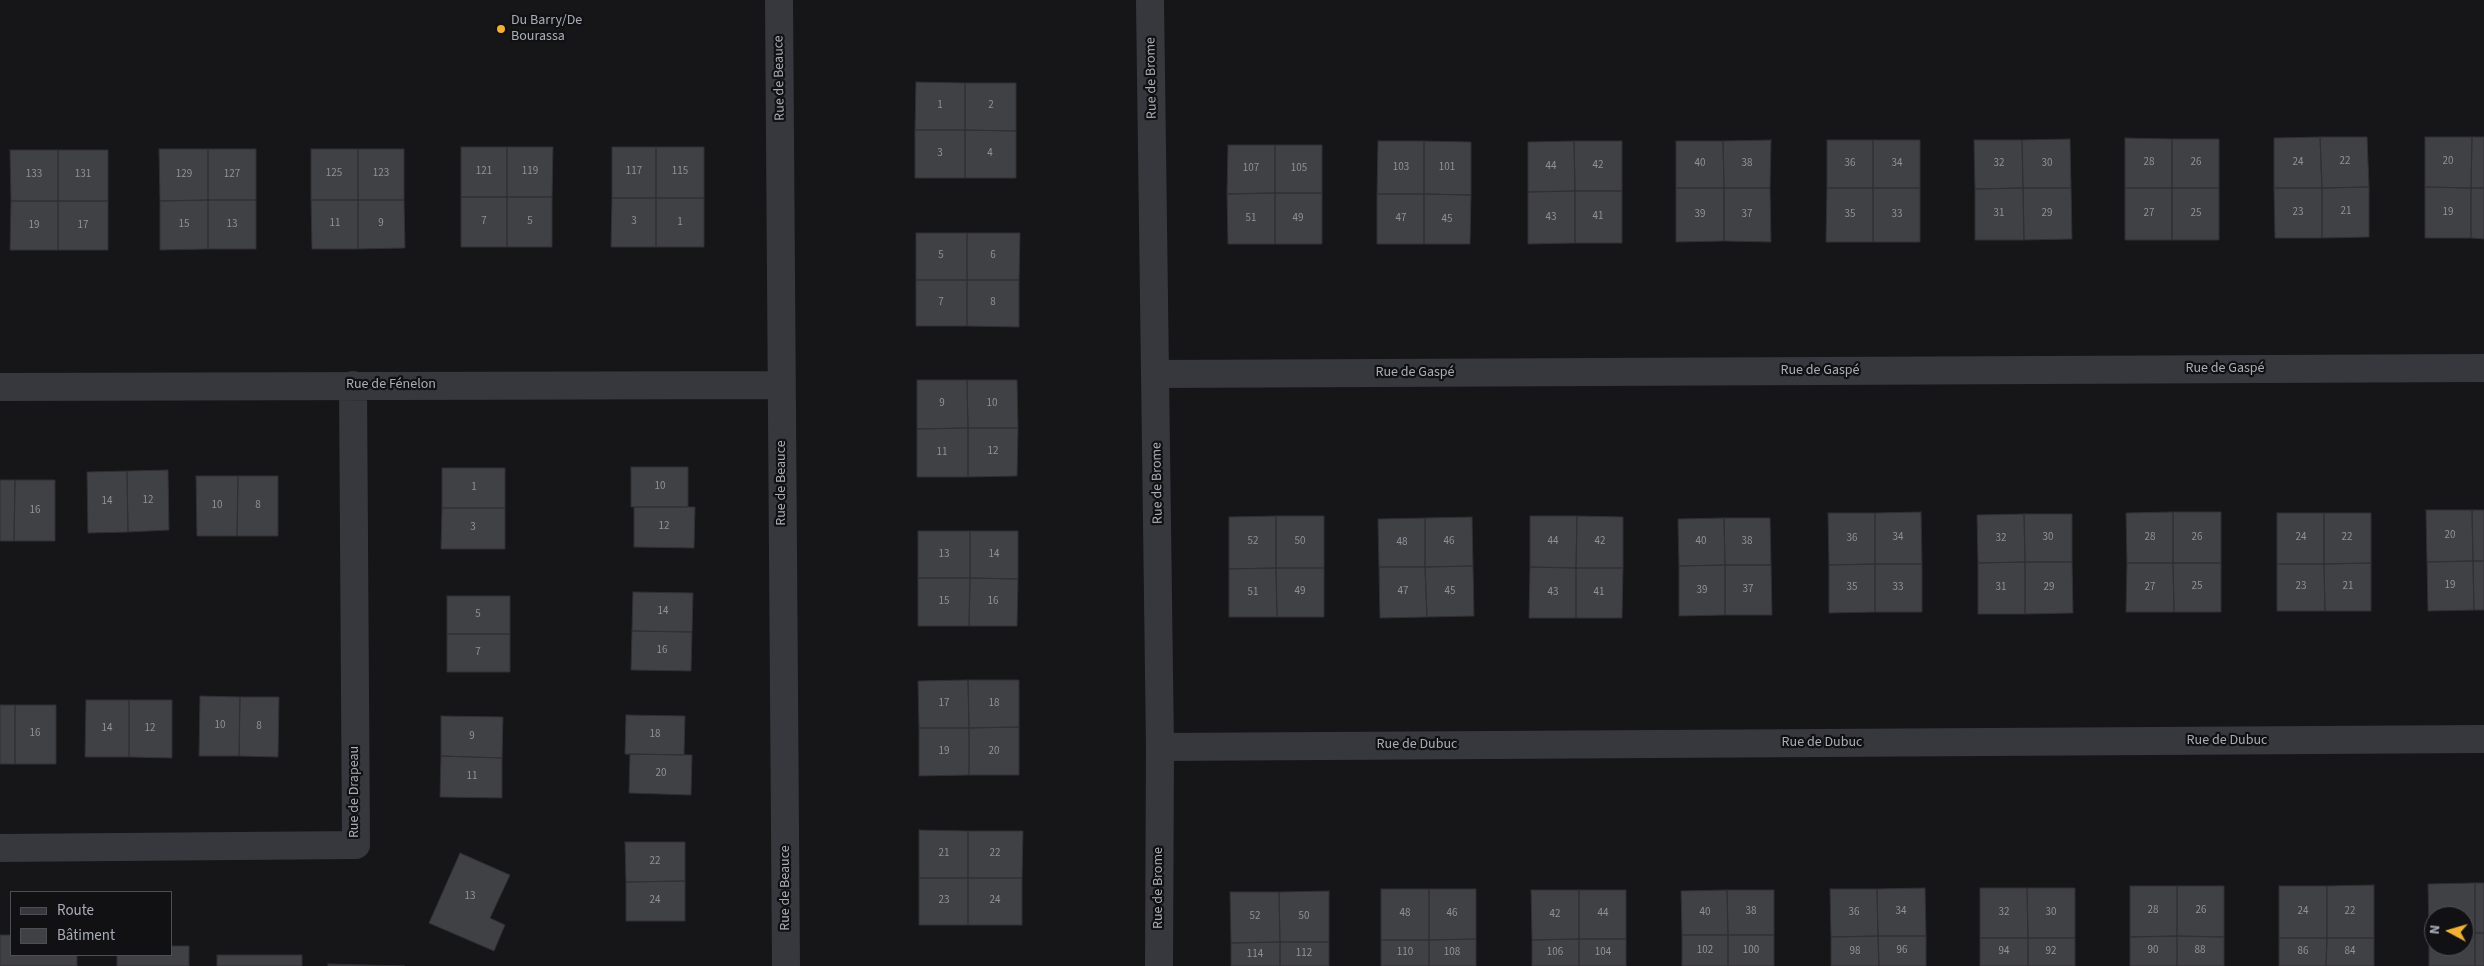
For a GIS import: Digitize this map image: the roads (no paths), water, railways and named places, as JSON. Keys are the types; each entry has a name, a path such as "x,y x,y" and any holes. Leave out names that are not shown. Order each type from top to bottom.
{"street":[{"name":"Rue de Beauce","path":"779,0 786,966"},
{"name":"Rue de Brome","path":"1150,0 1157,374 1160,747 1159,966"},
{"name":"Rue de Gaspé","path":"1157,374 2484,368"},
{"name":"Rue de Drapeau","path":"0,848 356,845 354,385"},
{"name":"Rue de Fénelon","path":"0,387 781,385"},
{"name":"Rue de Dubuc","path":"1160,747 2484,739"}],"place":[{"name":"Du Barry/De Bourassa","path":"501,29"}]}
